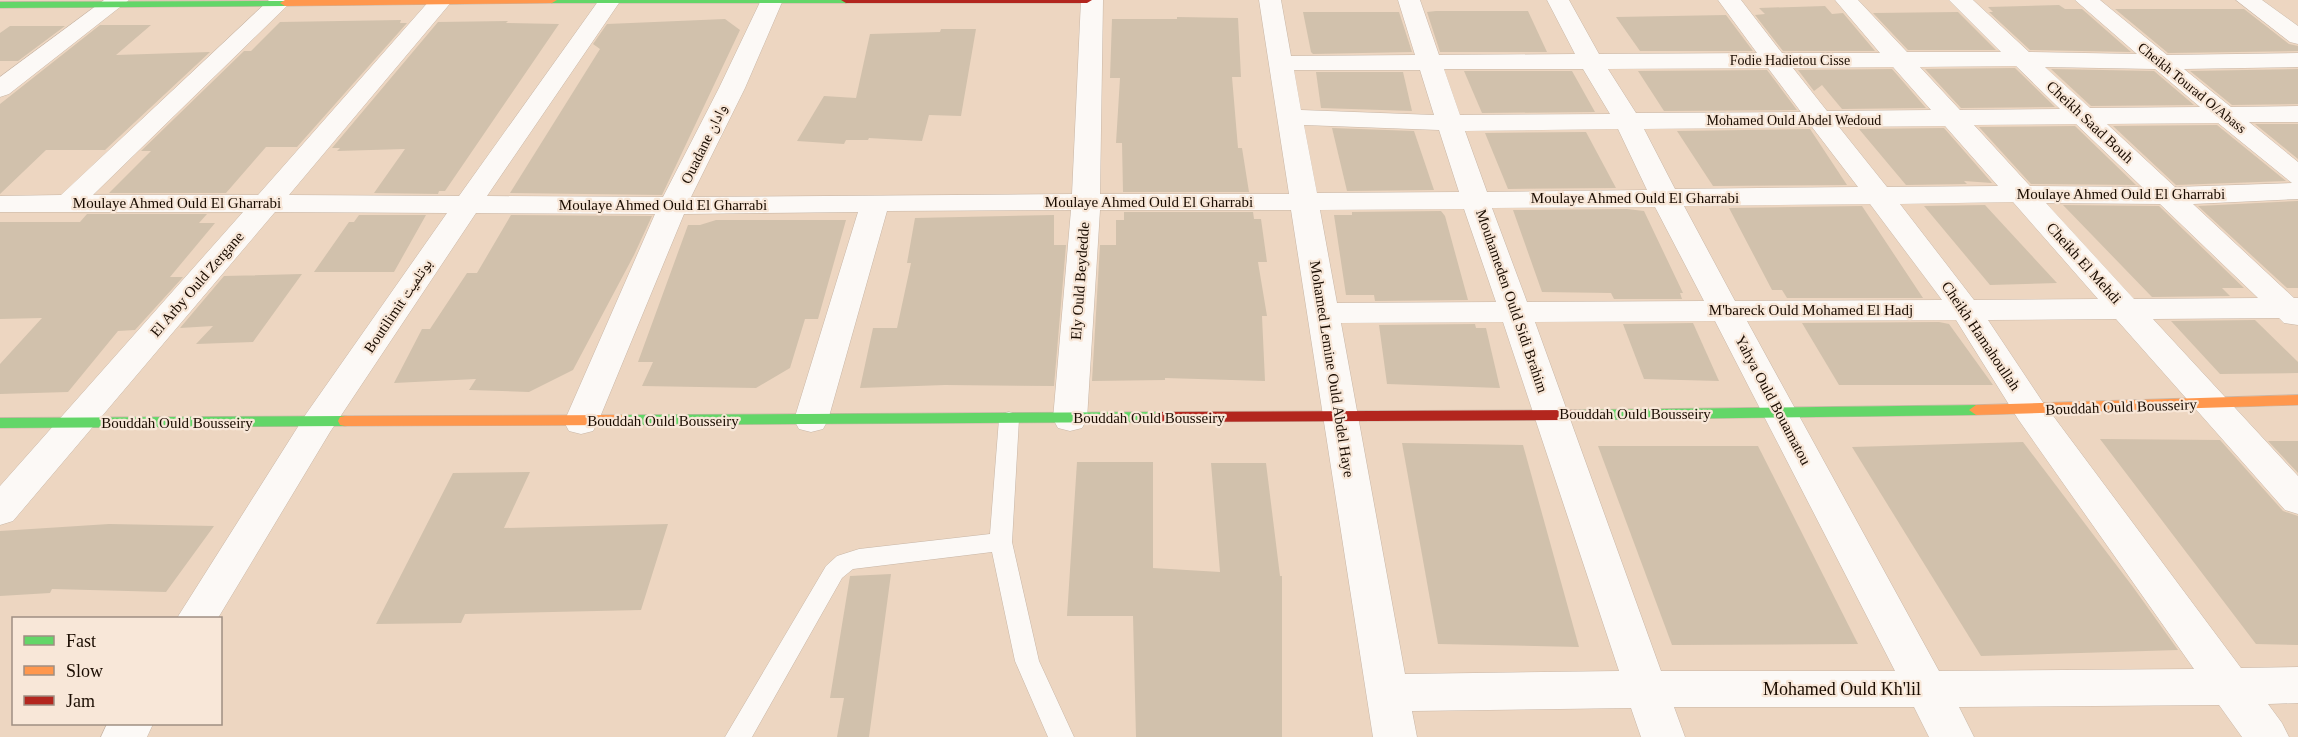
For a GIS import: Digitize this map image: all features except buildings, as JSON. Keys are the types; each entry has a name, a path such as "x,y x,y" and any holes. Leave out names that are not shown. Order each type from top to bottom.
{"street":[{"name":"Boutilimit بوتلميت","path":"198,617 318,423 610,0"},
{"name":"Ouadane وادان","path":"581,422 673,207 732,88 771,0"},
{"path":"0,5 116,1 1087,0"},
{"name":"Ely Ould Beydedde","path":"1070,419 1086,202 1092,0"},
{"name":"Mohamed Lemine Ould Abdel Haye","path":"1270,0 1395,737"},
{"name":"Mouhameden Ould Sidi Brahim","path":"1409,0 1477,199 1493,253 1515,310 1662,737"},
{"name":"Yahya Ould Bouamatou","path":"1558,0 1627,120 1665,198 1952,737"},
{"name":"Cheikh Hamahoullah","path":"1729,0 1965,309 2030,410 2267,737"},
{"name":"Cheikh El Mehdi","path":"1846,0 2298,500"},
{"name":"Cheikh Saad Bouh","path":"1960,0 2294,312"},
{"name":"Cheikh Tourad O/Abass","path":"2086,0 2298,176"},
{"path":"2247,0 2298,37"},
{"path":"0,89 116,1"},
{"path":"70,202 281,1"},
{"name":"El Arby Ould Zergane","path":"0,512 442,1"},
{"name":"Fodie Hadietou Cisse","path":"1282,63 2023,59 2158,62 2298,60"},
{"name":"Mohamed Ould Abdel Wedoud","path":"1290,117 1450,123 2298,114"},
{"name":"Moulaye Ahmed Ould El Gharrabi","path":"0,204 267,202 673,207 1878,195 2169,196 2298,191"},
{"path":"811,420 875,204"},
{"name":"M'bareck Ould Mohamed El Hadj","path":"1323,313 1515,310 1965,309 2294,312"},
{"name":"Bouddah Ould Bousseiry","path":"0,423 581,422 1780,413 2030,410 2298,400"},
{"name":"Mohamed Ould Kh'lil","path":"1386,693 1647,689 2085,689 2298,685"}],"lane":[{"path":"1009,419 1001,542 1027,661 1061,737"},
{"path":"738,737 834,572 845,562 860,558 1001,542"}],"traffic: fast":[{"path":"552,0 846,0"},
{"path":"0,5 285,3"},
{"path":"1575,415 1976,410"},
{"path":"620,420 1158,417"},
{"path":"0,423 345,421"}],"traffic: slow":[{"path":"285,3 552,0"},
{"path":"1976,410 2298,400"},
{"path":"345,421 620,420"}],"traffic: jam":[{"path":"846,0 1087,0"},
{"path":"1158,417 1575,415"}]}
